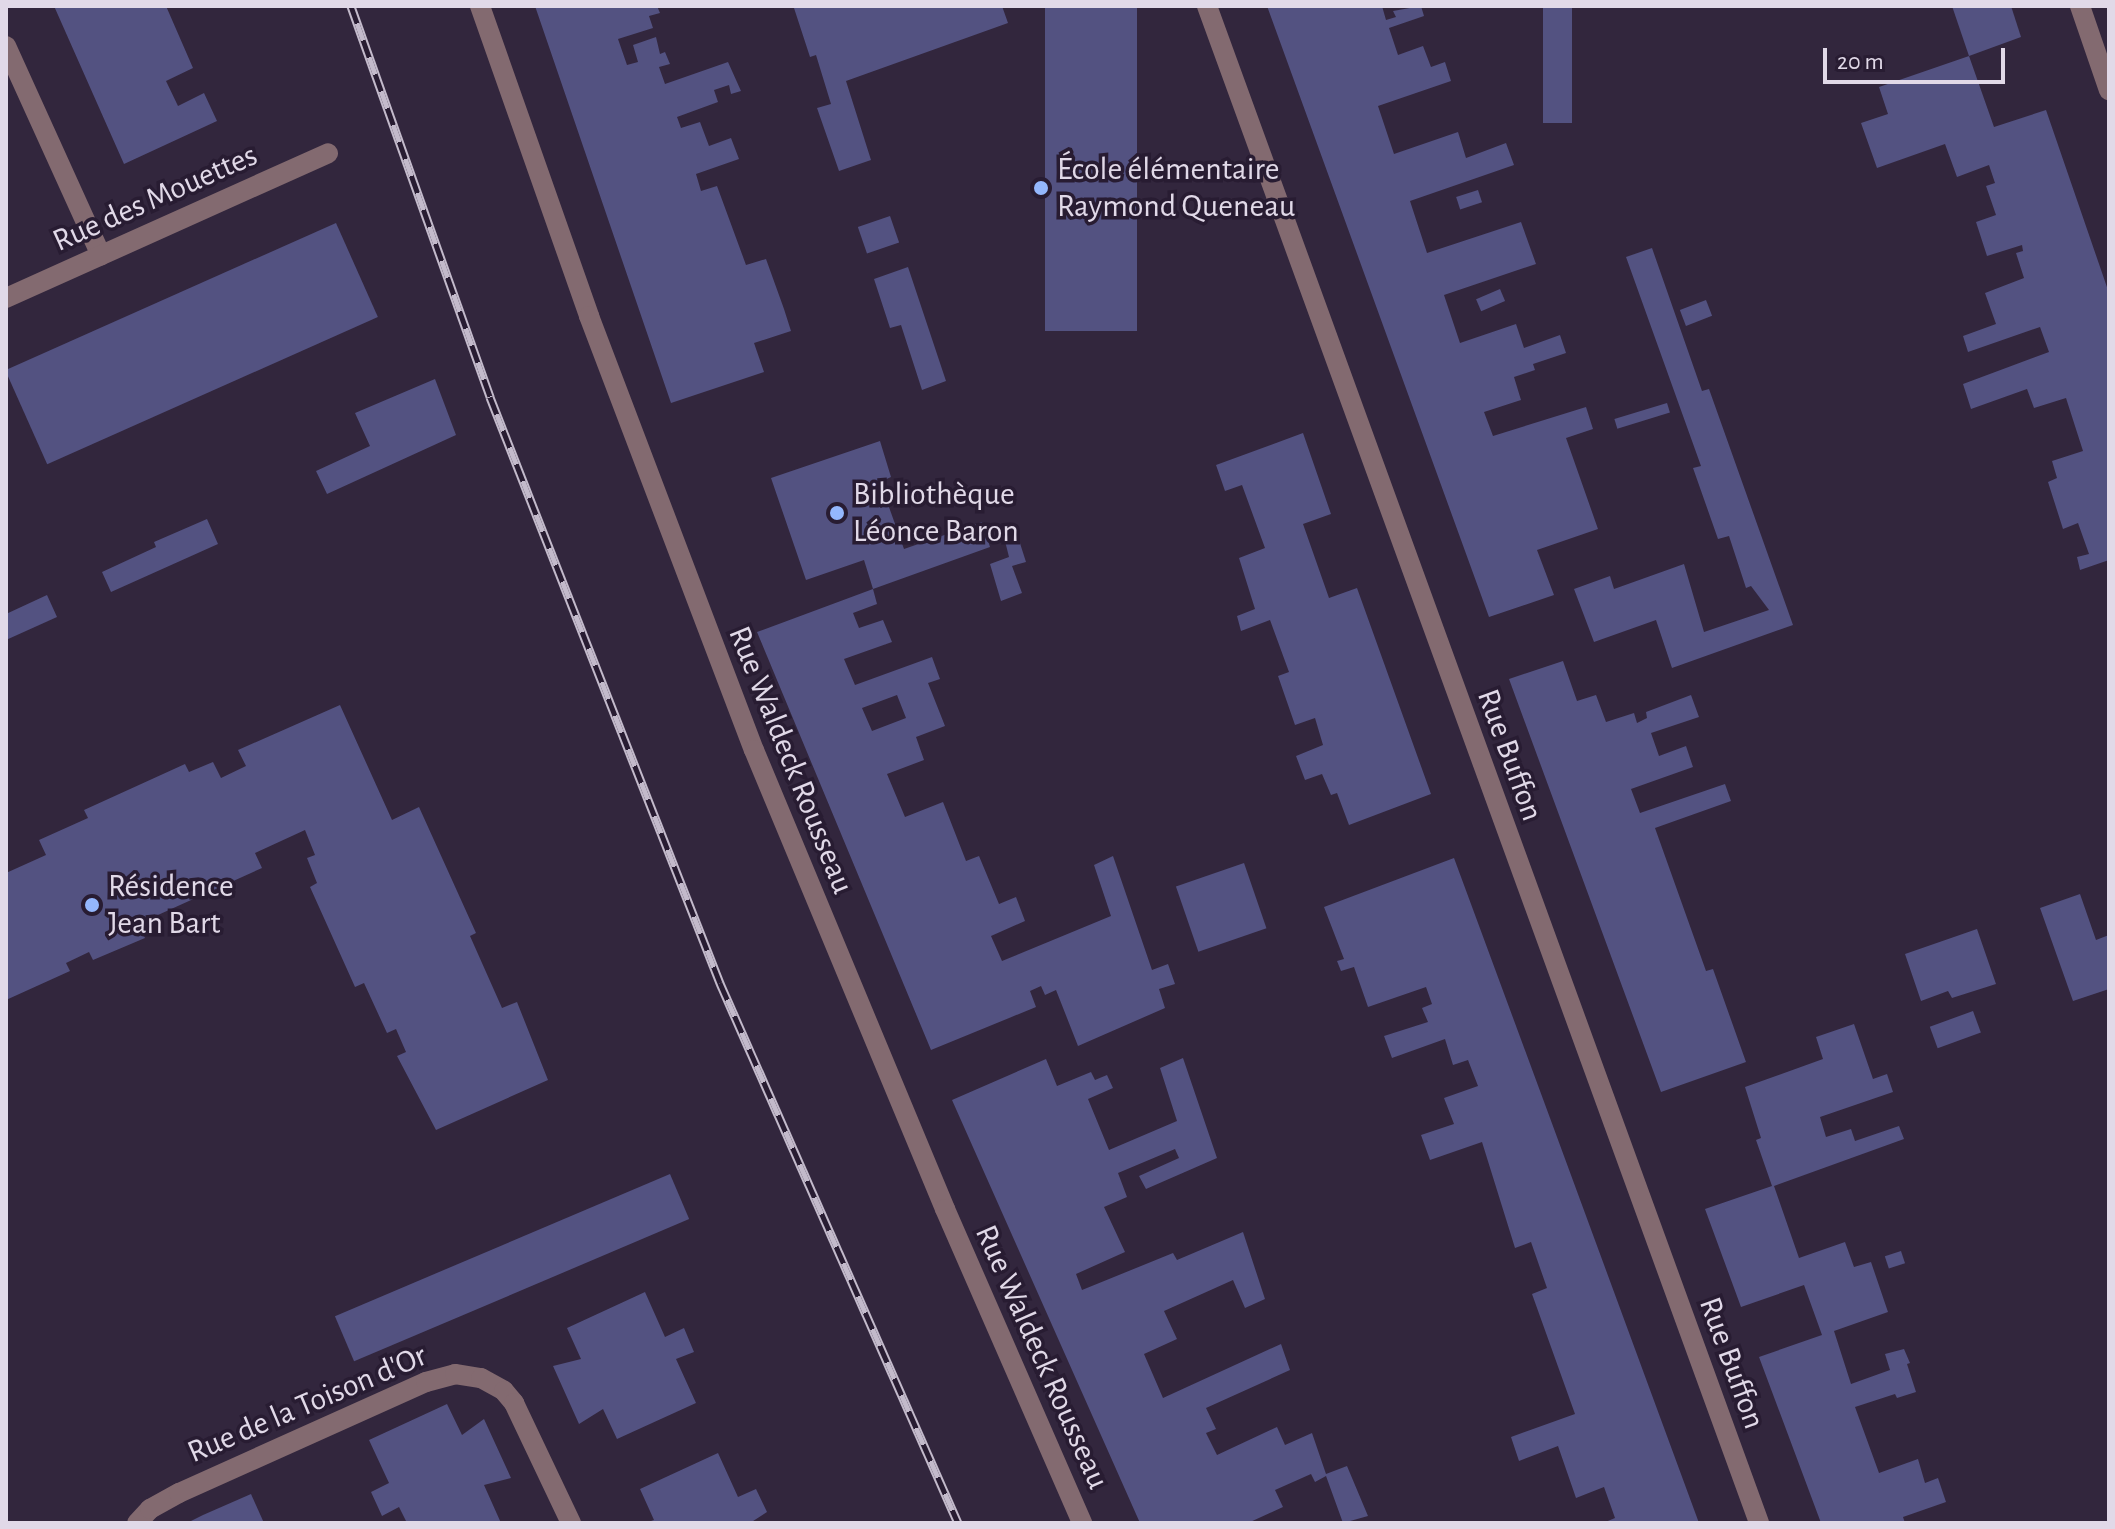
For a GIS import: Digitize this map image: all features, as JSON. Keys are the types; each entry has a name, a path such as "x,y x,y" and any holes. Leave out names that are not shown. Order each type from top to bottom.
{"street":[{"name":"Rue Waldeck Rousseau","path":"480,6 589,316 759,763 945,1209 1082,1523"},
{"name":"Rue Buffon","path":"1207,6 1759,1523"},
{"path":"2080,6 2109,90"},
{"path":"6,46 101,255"},
{"name":"Rue des Mouettes","path":"6,298 328,153"},
{"name":"Rue de la Toison d'Or","path":"137,1523 150,1509 179,1493 426,1382 455,1374 493,1384 514,1403 571,1523"}],"building":[{"path":"54,6 166,6 193,68 166,81 178,106 204,93 217,121 124,164"},
{"path":"535,6 657,6 660,13 649,16 653,28 618,39 627,65 638,62 633,45 656,37 660,54 665,52 670,64 659,67 665,84 728,62 741,91 731,94 729,85 714,90 718,102 677,117 681,128 700,122 709,146 731,138 739,159 696,174 701,191 717,186 746,265 766,259 784,309 791,331 754,343 764,372 671,403"},
{"path":"1002,6 1008,23 846,81 871,160 839,171 817,108 831,104 816,55 810,57 794,8"},
{"path":"1045,6 1137,6 1137,331 1045,331"},
{"path":"1267,6 1382,6 1386,20 1396,17 1393,11 1421,6 1424,16 1389,28 1398,55 1423,46 1431,67 1445,62 1451,81 1378,106 1394,154 1458,132 1466,158 1506,143 1514,165 1410,201 1427,253 1521,222 1536,264 1444,295 1460,343 1516,324 1524,348 1560,335 1566,353 1533,364 1535,370 1514,377 1521,400 1484,412 1493,436 1586,407 1593,429 1566,438 1598,529 1537,550 1554,595 1489,617"},
{"path":"1543,6 1572,6 1572,123 1543,123"},
{"path":"1952,6 2011,6 2021,37 1969,56"},
{"path":"1969,56 1994,127 2046,110 2109,293 2109,560 2080,570 2077,557 2089,554 2078,523 2063,529 2048,482 2057,478 2052,461 2083,451 2066,398 2034,408 2027,389 1971,409 1963,384 2049,352 2040,327 1968,352 1963,336 1996,324 1985,293 2024,278 2016,253 2023,251 2022,245 1987,256 1976,222 1996,215 1986,186 1995,183 1989,165 1957,177 1945,144 1877,168 1861,123 1888,114 1879,87"},
{"path":"1478,190 1482,202 1460,209 1456,197"},
{"path":"890,216 899,242 867,254 858,227"},
{"path":"336,223 378,317 47,464 6,370"},
{"path":"1652,248 1702,391 1709,389 1793,625 1672,668 1656,620 1594,642 1574,589 1610,576 1614,589 1684,564 1704,632 1769,610 1751,586 1746,588 1729,536 1718,539 1693,468 1701,466 1626,257"},
{"path":"908,267 946,381 922,390 901,325 890,328 874,279"},
{"path":"1500,289 1505,301 1481,311 1476,299"},
{"path":"1706,300 1712,316 1686,326 1680,310"},
{"path":"435,379 456,435 327,494 316,471 370,446 355,413"},
{"path":"1667,403 1670,413 1617,429 1614,419"},
{"path":"1303,433 1331,514 1303,524 1329,598 1357,588 1431,794 1349,825 1337,793 1331,795 1322,774 1305,780 1296,756 1323,745 1315,718 1295,725 1278,676 1289,672 1270,620 1241,631 1237,616 1255,609 1239,558 1265,548 1242,485 1225,491 1216,465"},
{"name":"Bibliothèque Léonce Baron","path":"880,441 891,477 880,482 904,549 982,522 990,547 873,589 864,560 806,580 771,478"},
{"path":"207,519 218,544 111,592 102,572 156,547 154,542"},
{"path":"1018,537 1026,562 1012,566 1022,593 1001,601 990,564 1009,557 1005,541"},
{"path":"873,589 877,604 853,613 859,628 883,620 892,642 844,659 855,685 932,657 940,679 928,683 945,726 916,737 924,760 887,774 905,817 943,802 966,861 979,856 999,904 1016,897 1025,921 991,936 1002,961 1111,916 1094,865 1113,856 1152,970 1168,964 1175,984 1159,989 1165,1008 1078,1046 1056,990 1045,995 1041,986 1030,991 1036,1007 931,1050 757,632","holes":["897,695 906,718 872,731 862,708"]},
{"path":"47,595 57,617 6,640 6,614"},
{"path":"1563,661 1577,701 1596,695 1606,722 1634,713 1637,723 1647,718 1646,712 1691,695 1699,717 1651,733 1659,756 1686,746 1693,767 1631,789 1640,813 1725,784 1731,801 1655,828 1706,971 1713,969 1746,1062 1661,1092 1509,679"},
{"name":"Résidence Jean Bart","path":"340,705 392,820 419,807 476,933 470,936 502,1008 517,1002 548,1080 436,1130 397,1056 406,1052 396,1029 387,1033 364,983 355,987 310,887 317,883 307,858 315,855 305,830 255,853 262,868 138,924 145,938 93,960 89,952 66,963 70,971 6,1000 6,873 46,855 39,840 88,818 84,810 185,764 189,772 213,762 221,778 246,766 238,750"},
{"path":"1454,858 1699,1523 1603,1523 1615,1518 1604,1487 1576,1498 1558,1446 1519,1461 1511,1437 1575,1414 1532,1294 1547,1288 1531,1242 1515,1248 1482,1142 1430,1160 1421,1135 1454,1124 1444,1098 1478,1086 1468,1060 1453,1065 1445,1039 1392,1058 1384,1036 1428,1022 1422,1008 1432,1004 1426,987 1368,1007 1354,967 1341,971 1337,961 1344,959 1324,907"},
{"path":"1244,863 1266,928 1198,952 1176,886"},
{"path":"2080,894 2096,940 2109,935 2109,989 2073,1001 2040,908"},
{"path":"1977,929 1996,984 1952,998 1948,991 1921,1001 1905,954"},
{"path":"1973,1011 1981,1033 1938,1048 1930,1027"},
{"path":"1854,1024 1873,1079 1887,1074 1893,1092 1820,1117 1826,1137 1851,1129 1855,1141 1899,1126 1904,1139 1774,1186 1799,1258 1845,1242 1854,1267 1871,1262 1888,1312 1834,1331 1851,1384 1890,1370 1885,1354 1904,1349 1910,1363 1907,1364 1916,1392 1897,1398 1895,1394 1855,1407 1879,1473 1918,1459 1925,1483 1938,1478 1946,1502 1903,1517 1905,1523 1821,1523 1759,1357 1822,1335 1804,1285 1741,1307 1705,1209 1772,1186 1756,1140 1761,1138 1745,1087 1823,1059 1816,1037"},
{"path":"1183,1058 1217,1158 1146,1189 1139,1176 1179,1158 1175,1149 1118,1173 1127,1197 1104,1207 1125,1252 1076,1274 1082,1290 1173,1253 1177,1260 1243,1232 1265,1299 1245,1308 1233,1280 1164,1311 1177,1339 1144,1354 1163,1398 1281,1344 1290,1370 1206,1408 1216,1429 1206,1433 1217,1455 1277,1427 1285,1445 1312,1433 1326,1474 1347,1466 1368,1516 1343,1523 1326,1476 1315,1482 1311,1474 1275,1490 1283,1507 1248,1523 1140,1523 952,1100 1046,1059 1057,1086 1091,1072 1095,1080 1107,1075 1113,1088 1088,1099 1109,1150 1177,1121 1160,1068"},
{"path":"670,1174 689,1219 354,1361 335,1316"},
{"path":"1901,1251 1905,1263 1889,1269 1885,1256"},
{"path":"645,1292 665,1337 684,1328 694,1352 676,1359 696,1403 617,1439 603,1409 579,1424 553,1366 581,1359 567,1328"},
{"path":"447,1404 462,1435 484,1419 511,1478 484,1485 501,1523 407,1523 399,1507 382,1516 371,1492 389,1483 369,1440"},
{"path":"718,1453 738,1497 756,1489 767,1512 750,1523 645,1523 654,1520 640,1489"},
{"path":"251,1494 264,1523 187,1523 203,1515"}],"railway":[{"path":"351,6 490,397 720,983 958,1523"}],"place":[{"name":"École élémentaire Raymond Queneau","path":"1041,188"},
{"name":"Bibliothèque Léonce Baron","path":"837,513"},
{"name":"Résidence Jean Bart","path":"92,905"}]}
